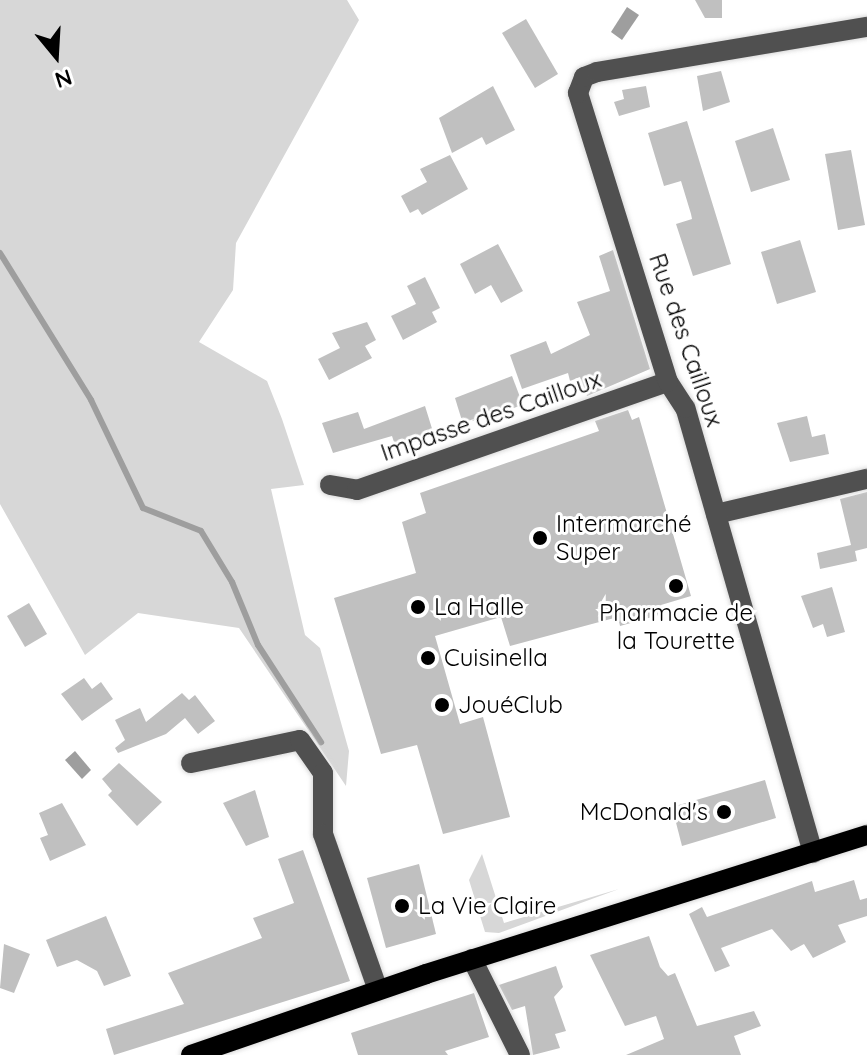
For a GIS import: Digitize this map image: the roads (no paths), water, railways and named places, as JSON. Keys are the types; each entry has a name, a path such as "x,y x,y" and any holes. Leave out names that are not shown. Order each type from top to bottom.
{"main road":[{"path":"191,1055 472,959 867,835"}],"street":[{"name":"Rue des Cailloux","path":"813,853 685,408 668,382 578,93 584,77 867,27"},
{"name":"Impasse des Cailloux","path":"330,485 357,490 668,382"},
{"path":"716,514 867,479"},
{"path":"191,763 300,740 323,773 323,834 378,990"},
{"path":"472,959 520,1055"}],"waterway":[{"path":"0,253 91,400 143,508 201,531 232,582 258,645 321,742"}],"place":[{"name":"Intermarché Super","path":"540,538"},
{"name":"Pharmacie de la Tourette","path":"676,586"},
{"name":"La Halle","path":"418,607"},
{"name":"Cuisinella","path":"428,658"},
{"name":"JouéClub","path":"442,705"},
{"name":"McDonald's","path":"724,812"},
{"name":"La Vie Claire","path":"402,906"}]}
